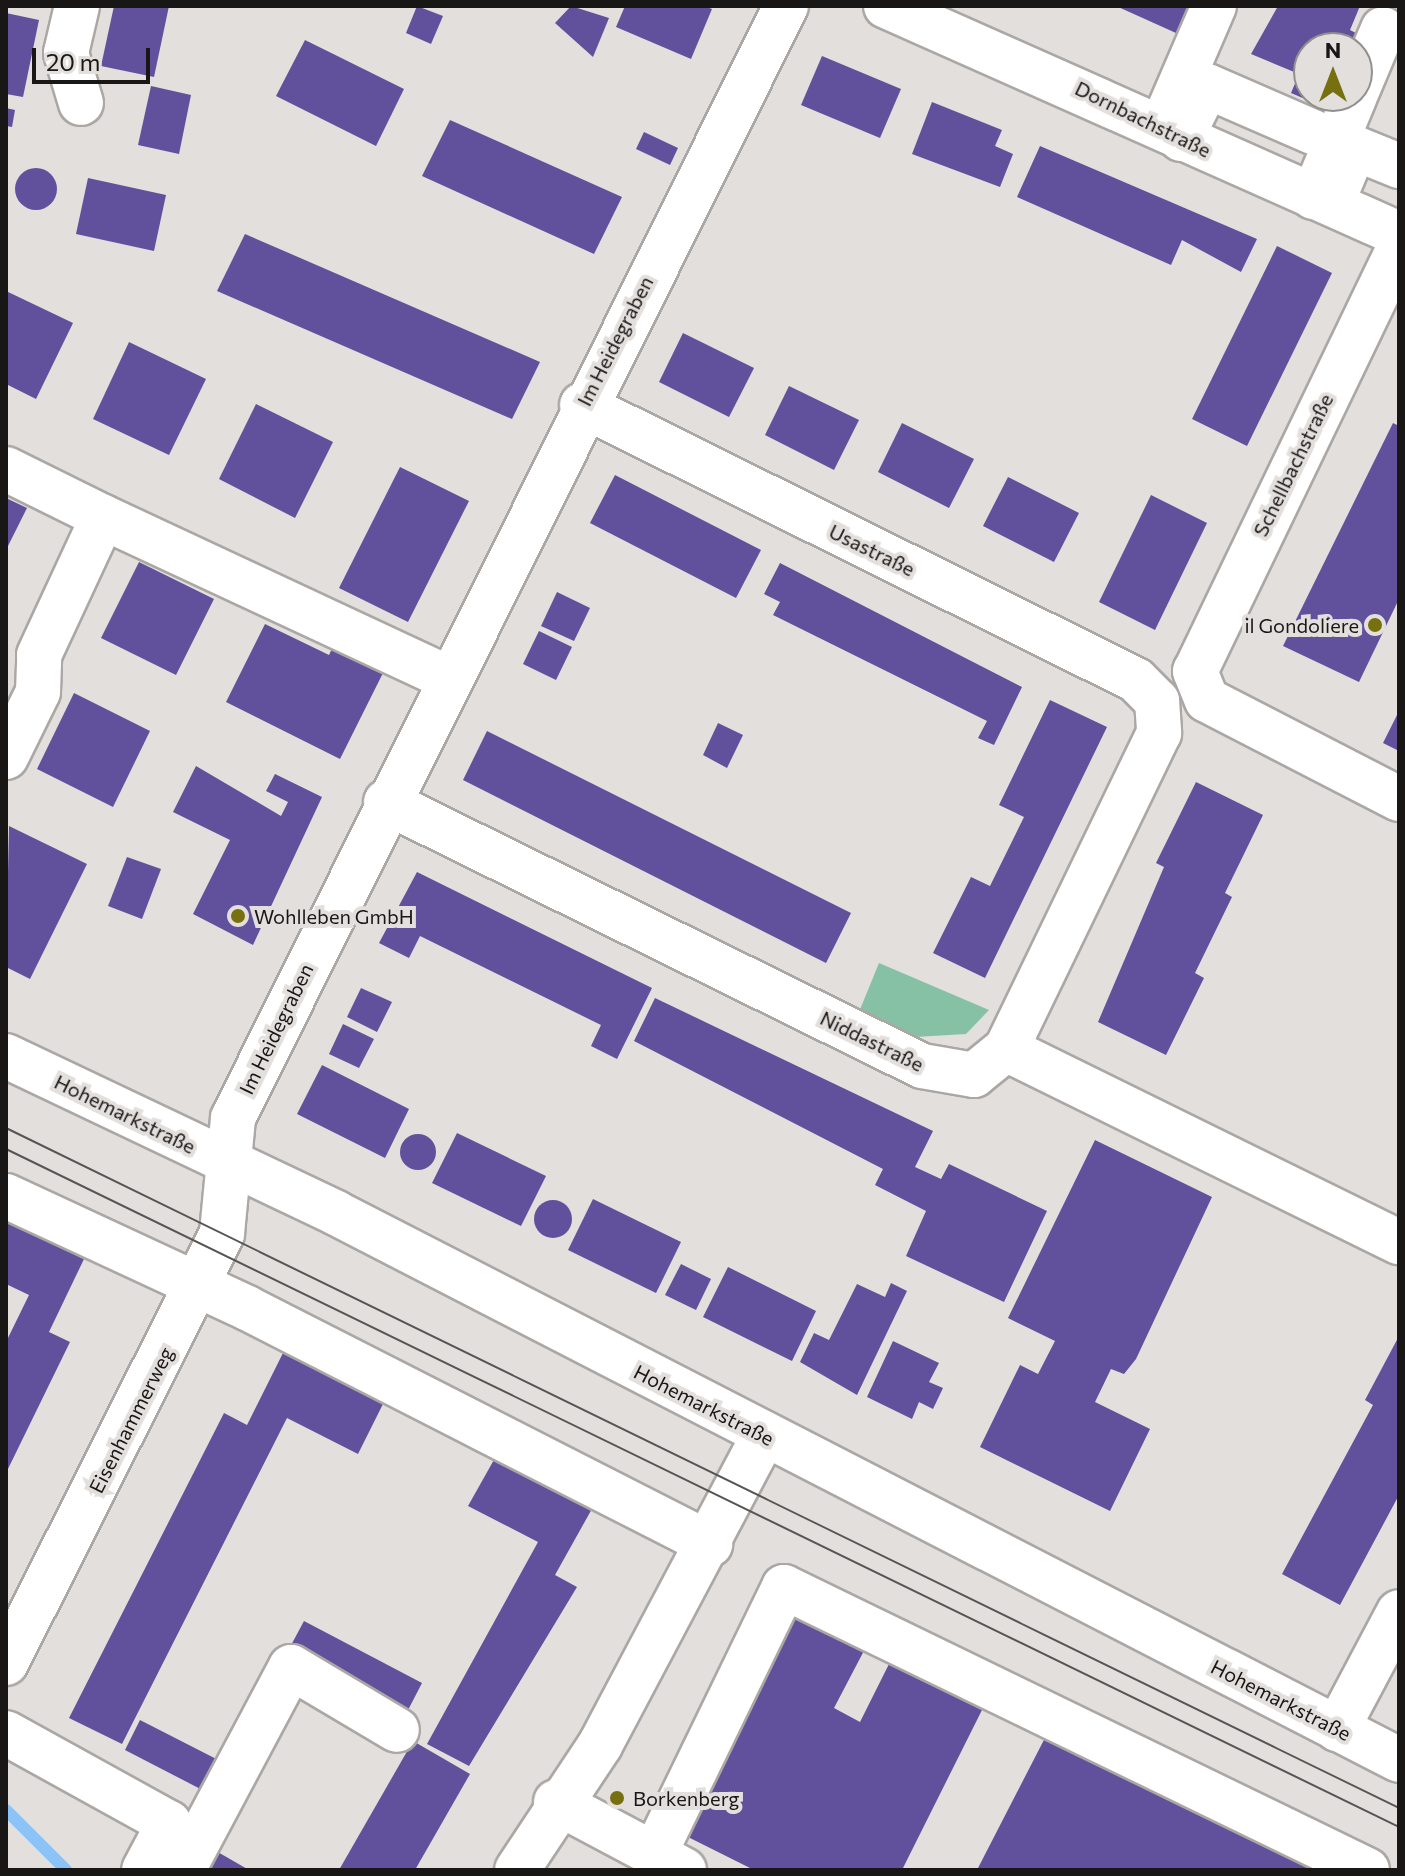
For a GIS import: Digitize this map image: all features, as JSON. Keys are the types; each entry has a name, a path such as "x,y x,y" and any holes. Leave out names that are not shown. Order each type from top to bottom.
{"street":[{"path":"77,6 66,53 81,103"},
{"name":"Im Heidegraben","path":"233,1169 233,1118 582,405 786,6"},
{"name":"Dornbachstraße","path":"886,6 1399,234"},
{"path":"1171,134 1214,6"},
{"path":"1171,134 1207,86 1243,6"},
{"path":"1373,53 1383,29"},
{"path":"1207,86 1313,132"},
{"path":"1322,201 1350,112"},
{"path":"1322,201 1355,148 1399,166"},
{"name":"Schellbachstraße","path":"1399,248 1201,651 1198,684 1207,700 1399,799"},
{"name":"Usastraße","path":"582,405 1136,680 1157,701 1159,733 1006,1049"},
{"path":"6,469 103,517 453,669"},
{"path":"6,757 38,692 39,655 103,517"},
{"path":"338,602 453,669"},
{"name":"Niddastraße","path":"386,802 922,1066 974,1075 1006,1049"},
{"path":"1006,1049 1399,1242"},
{"name":"Hohemarkstraße","path":"6,1056 233,1169 336,1213 1399,1760"},
{"name":"Eisenhammerweg","path":"6,1663 199,1287 229,1215 233,1169"},
{"path":"6,1196 199,1287 710,1544"},
{"path":"517,1870 556,1802 600,1745 710,1544 764,1435"},
{"path":"556,1802 669,1862 784,1587 1367,1870"},
{"path":"1337,1729 1399,1612"},
{"path":"183,1870 291,1667 397,1730"},
{"path":"6,1733 169,1823 144,1870"}],"green space":[{"path":"879,963 989,1010 966,1034 915,1037 859,1012"}],"building":[{"path":"114,6 169,6 154,77 101,66"},
{"path":"417,6 443,16 431,44 406,33"},
{"path":"571,6 609,18 593,57 555,23"},
{"path":"625,6 704,6 712,9 691,59 616,27"},
{"path":"1116,6 1188,6 1176,33"},
{"path":"1278,6 1360,6 1350,30 1354,32 1293,32 1293,72 1251,54"},
{"path":"6,13 39,20 23,97 6,94"},
{"path":"305,40 404,89 376,146 276,96"},
{"path":"822,56 901,89 880,138 801,105"},
{"path":"151,86 191,95 179,154 138,145"},
{"path":"932,102 1002,130 995,146 1013,154 1000,187 912,154"},
{"path":"6,108 15,110 12,127 6,126"},
{"path":"450,120 622,197 594,254 422,176"},
{"path":"644,132 678,148 670,165 636,149"},
{"path":"1040,146 1257,239 1241,272 1182,240 1171,265 1017,197"},
{"path":"36,168 51,174 57,189 51,204 36,210 21,204 15,189 21,174"},
{"path":"88,178 166,195 154,251 76,234"},
{"path":"245,234 540,362 512,419 217,291"},
{"path":"1277,246 1332,273 1247,446 1192,419"},
{"path":"6,291 73,323 36,399 6,384"},
{"path":"683,333 754,368 729,417 659,382"},
{"path":"129,342 206,379 169,455 93,419"},
{"path":"789,386 859,420 834,470 765,435"},
{"path":"256,404 333,442 295,518 219,479"},
{"path":"902,423 974,459 949,508 878,472"},
{"path":"1393,423 1399,426 1399,599 1359,682 1283,646"},
{"path":"400,467 469,501 408,622 339,588"},
{"path":"615,475 761,550 736,598 590,523"},
{"path":"1008,477 1079,513 1054,562 983,526"},
{"path":"1151,495 1207,523 1155,630 1099,602"},
{"path":"6,498 27,508 6,550"},
{"path":"139,562 214,599 176,675 101,638"},
{"path":"780,563 1022,687 994,745 978,738 987,721 773,615 780,602 764,594"},
{"path":"557,592 590,608 574,641 541,626"},
{"path":"265,624 329,655 337,638 388,663 340,759 226,702"},
{"path":"539,631 572,647 556,680 523,664"},
{"path":"74,693 150,731 113,807 37,769"},
{"path":"1050,700 1107,727 985,978 933,953 971,877 990,886 1024,817 999,805"},
{"path":"1399,711 1399,751 1383,743"},
{"path":"718,723 743,735 727,768 703,755"},
{"path":"487,731 851,913 826,963 463,780"},
{"path":"196,766 281,816 288,802 266,791 275,774 322,797 253,945 193,914 230,840 173,812"},
{"path":"1196,782 1263,815 1225,893 1232,897 1195,973 1204,978 1166,1055 1098,1022 1164,867 1156,863"},
{"path":"9,826 87,864 30,979 6,967"},
{"path":"127,857 161,869 142,919 108,906"},
{"path":"417,872 652,988 617,1059 591,1046 601,1025 420,936 409,958 379,943"},
{"path":"361,988 392,1002 377,1032 347,1017"},
{"path":"655,998 933,1131 915,1167 941,1179 949,1164 1047,1211 1004,1302 906,1256 926,1211 875,1185 883,1169 634,1041"},
{"path":"343,1024 374,1039 359,1068 329,1054"},
{"path":"322,1065 409,1109 385,1158 297,1114"},
{"path":"457,1133 546,1176 521,1226 432,1183"},
{"path":"418,1134 431,1139 436,1152 431,1165 418,1170 405,1165 400,1152 405,1139"},
{"path":"1095,1140 1212,1197 1136,1359 1124,1374 1111,1369 1095,1402 1150,1429 1110,1511 980,1447 1020,1365 1038,1374 1055,1341 1008,1318"},
{"path":"593,1199 681,1242 656,1293 568,1250"},
{"path":"553,1200 566,1206 572,1219 566,1232 553,1238 540,1232 534,1219 540,1206"},
{"path":"6,1221 84,1259 49,1332 70,1342 6,1473 6,1342 29,1295 6,1284"},
{"path":"681,1264 711,1279 696,1310 665,1295"},
{"path":"728,1267 816,1311 792,1361 703,1317"},
{"path":"891,1283 907,1291 857,1395 800,1362 814,1333 829,1340 857,1284 885,1297"},
{"path":"1399,1336 1399,1495 1340,1605 1282,1574 1373,1405 1365,1400"},
{"path":"893,1341 939,1363 929,1382 943,1388 933,1409 919,1402 912,1419 867,1397"},
{"path":"283,1353 383,1404 358,1454 287,1418 122,1744 69,1718 224,1413 247,1425"},
{"path":"495,1458 593,1507 555,1575 577,1587 469,1766 427,1744 538,1542 468,1506"},
{"path":"790,1607 867,1645 834,1708 860,1722 894,1654 987,1700 902,1870 754,1870 678,1832"},
{"path":"304,1621 422,1683 407,1712 289,1649"},
{"path":"140,1720 230,1766 214,1796 125,1750"},
{"path":"1047,1734 1315,1870 977,1870"},
{"path":"413,1741 470,1774 415,1870 339,1870"},
{"path":"216,1851 249,1870 206,1870"}],"waterway":[{"path":"6,1810 66,1870"}],"tram line":[{"path":"6,1128 1399,1808"},
{"path":"6,1149 1399,1827"}],"place":[{"name":"il Gondoliere","path":"1375,625"},
{"name":"Wohlleben GmbH","path":"238,916"},
{"name":"Borkenberg","path":"617,1798"}]}
